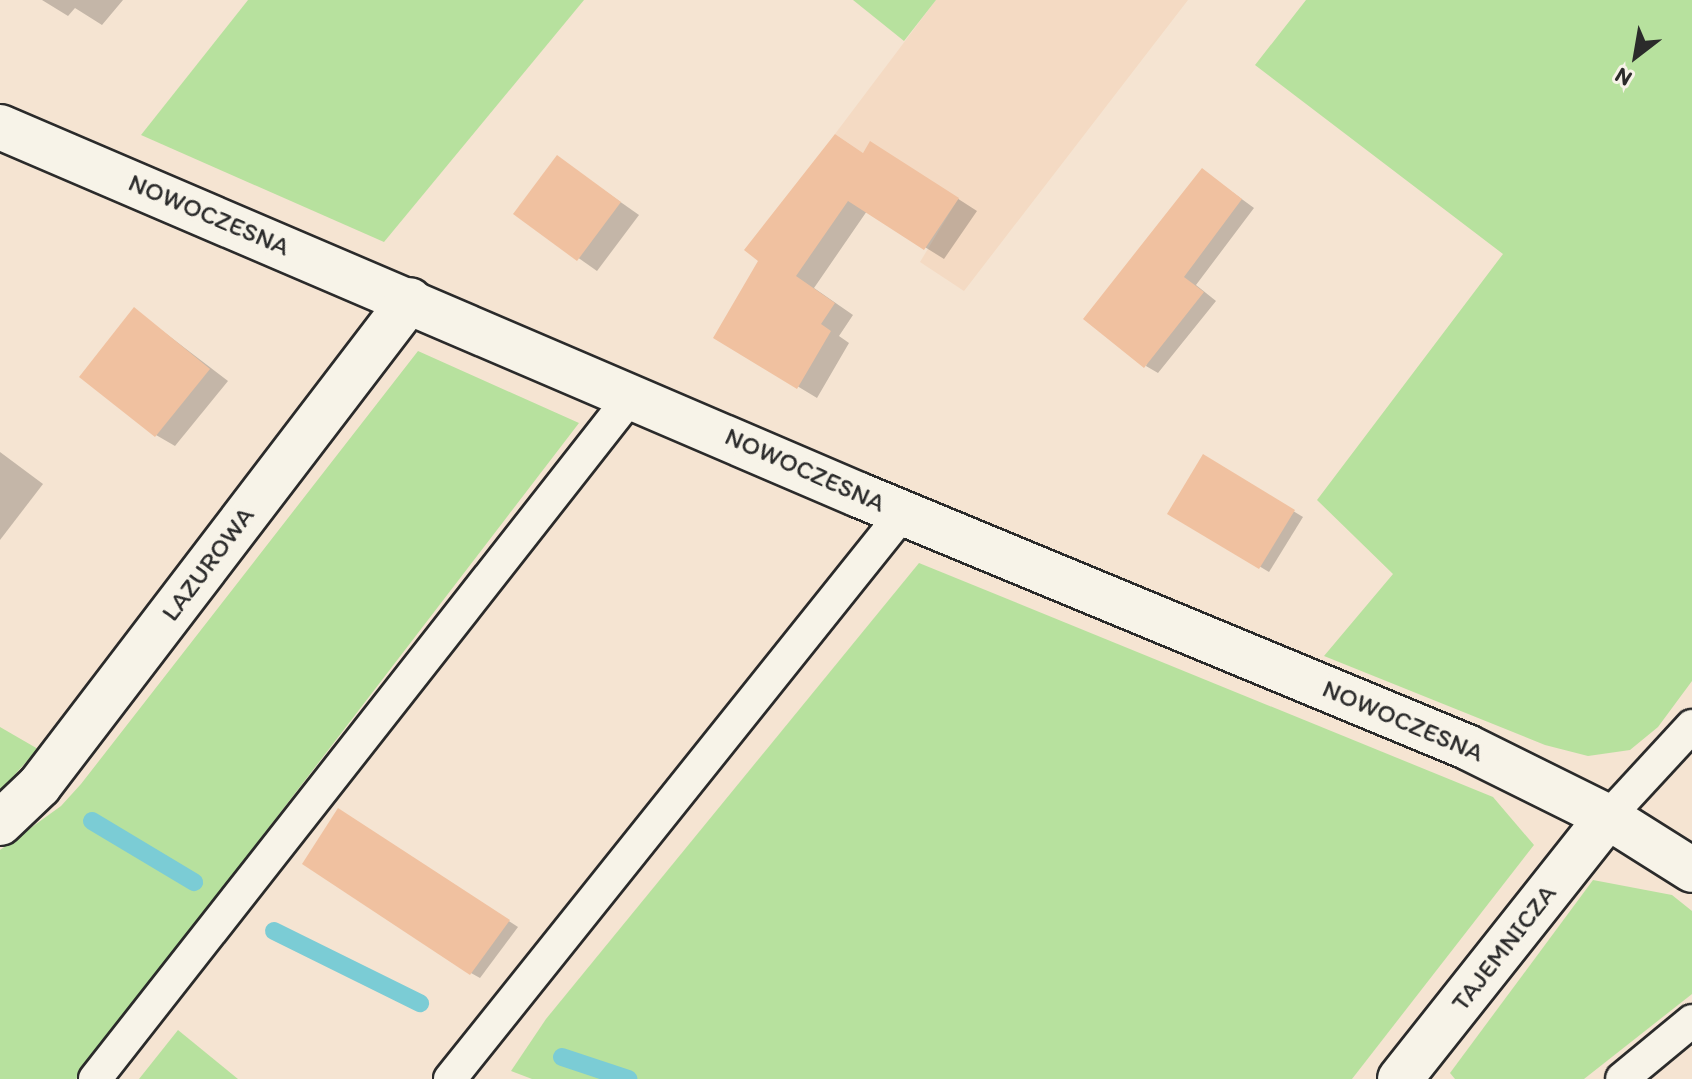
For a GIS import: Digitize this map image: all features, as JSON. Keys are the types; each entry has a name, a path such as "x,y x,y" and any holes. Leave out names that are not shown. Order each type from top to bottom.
{"street":[{"name":"NOWOCZESNA","path":"0,127 903,513 1467,747 1608,817 1692,870"},
{"name":"LAZUROWA","path":"0,823 39,786 410,300"},
{"name":"TAJEMNICZA","path":"1400,1079 1608,817"}],"lane":[{"path":"95,1079 632,395"},
{"path":"450,1079 903,513"},
{"path":"1608,817 1692,726"},
{"path":"1622,1079 1692,1021"}],"shaded area":[{"path":"936,0 1188,0 964,291 920,262 958,199 870,142 863,153 835,134"}],"green space":[{"path":"248,0 584,0 384,242 141,135"},
{"path":"853,0 936,0 904,41"},
{"path":"1306,0 1692,0 1692,681 1658,727 1630,750 1588,756 1545,745 1324,656 1393,574 1317,500 1503,254 1255,65"},
{"path":"418,351 579,423 76,1079 0,1079 0,850 61,806 81,784"},
{"path":"919,563 1493,797 1534,845 1352,1079 532,1079 511,1071 546,1019"},
{"path":"0,727 38,749 0,791"},
{"path":"1593,880 1672,895 1692,911 1692,994 1584,1079 1455,1079 1450,1073"},
{"path":"178,1030 238,1079 139,1079"}],"building":[{"path":"835,134 863,153 870,141 959,198 924,250 848,201 796,276 835,303 821,324 831,331 797,389 713,338 758,261 744,250"},
{"path":"557,155 621,202 577,261 513,214"},
{"path":"1202,168 1242,199 1184,277 1204,292 1144,368 1083,319"},
{"path":"134,307 210,369 155,437 79,377"},
{"path":"1203,454 1295,510 1259,569 1167,514"},
{"path":"338,808 510,920 470,975 302,864"}],"waterway":[{"path":"92,821 194,882"},
{"path":"274,931 420,1003"},
{"path":"562,1057 628,1079"}]}
